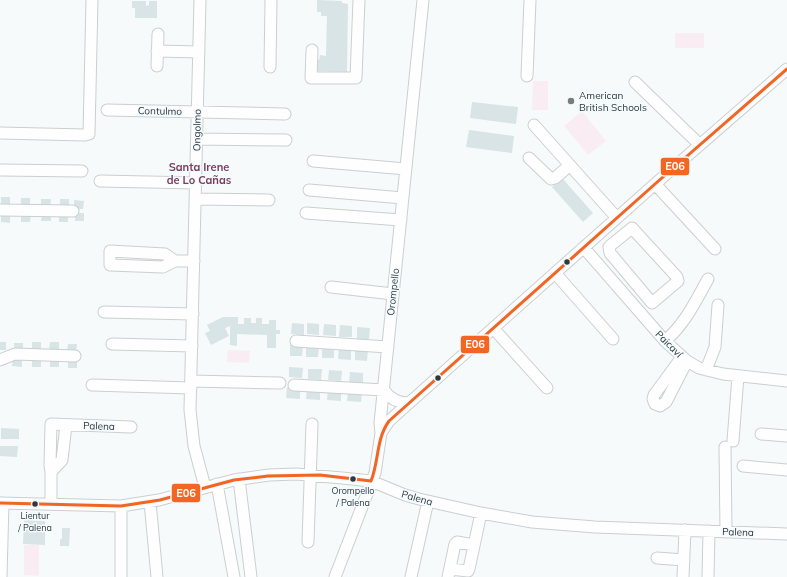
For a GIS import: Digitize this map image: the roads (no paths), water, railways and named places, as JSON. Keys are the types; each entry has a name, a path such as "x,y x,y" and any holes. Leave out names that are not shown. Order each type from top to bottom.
{"street":[{"path":"0,133 89,134 92,0"},
{"name":"Ongolmo","path":"200,0 191,384 192,432 205,487"},
{"path":"270,67 271,0"},
{"path":"312,50 311,78 356,78 359,0"},
{"name":"Orompello","path":"335,577 375,473 381,433 380,423 423,0"},
{"path":"527,76 530,0"},
{"path":"157,66 158,34"},
{"path":"157,51 199,52"},
{"path":"381,433 389,421 409,403 655,184 787,70"},
{"path":"635,82 700,145"},
{"name":"Contulmo","path":"108,110 285,114"},
{"path":"534,125 618,217 632,228 677,277 678,281 676,284 641,313"},
{"path":"197,138 286,140"},
{"path":"529,158 551,179 555,178 570,165"},
{"path":"313,161 406,169"},
{"path":"0,170 82,171"},
{"path":"100,181 196,183"},
{"path":"655,184 715,249"},
{"path":"310,190 403,198"},
{"path":"196,199 269,200"},
{"path":"0,210 73,211"},
{"path":"306,213 401,220"},
{"path":"632,228 609,247 610,253 652,303"},
{"name":"Paicaví","path":"584,248 665,341 685,359 706,370 738,376 787,381"},
{"path":"175,261 165,254 110,250 110,265 163,267 175,261 194,261"},
{"path":"555,273 613,339"},
{"path":"665,341 685,320 708,279"},
{"path":"331,287 393,294"},
{"path":"706,370 715,347 718,305"},
{"path":"104,312 193,314"},
{"path":"493,328 547,388"},
{"path":"296,341 388,347"},
{"path":"112,344 192,346"},
{"path":"0,360 15,354 75,356"},
{"path":"726,531 729,444 738,376"},
{"path":"92,385 280,383"},
{"path":"294,385 384,390 396,401 409,403"},
{"name":"Palena","path":"51,504 51,424 131,427"},
{"path":"308,542 309,475 312,424"},
{"path":"51,472 62,460 66,425"},
{"path":"761,434 787,436"},
{"path":"743,466 787,470"},
{"name":"Palena","path":"1,577 2,503 121,506 150,502 239,479 269,475 309,475 371,481 405,495 428,501 481,514 532,522 560,525 787,534"},
{"path":"239,479 251,577"},
{"path":"216,484 234,577"},
{"path":"411,577 428,501"},
{"path":"150,502 157,577"},
{"path":"121,506 121,577"},
{"path":"474,545 457,542 455,544 449,573 468,571 474,545 481,514"},
{"path":"683,577 685,530"},
{"path":"708,577 709,531"},
{"path":"657,558 684,560"}],"place":[{"name":"American British Schools","path":"571,101"},
{"name":"Orompello / Palena","path":"353,479"},
{"name":"Lientur / Palena","path":"35,504"}],"district":[{"name":"Santa Irene de Lo Cañas","path":"199,173"}]}
